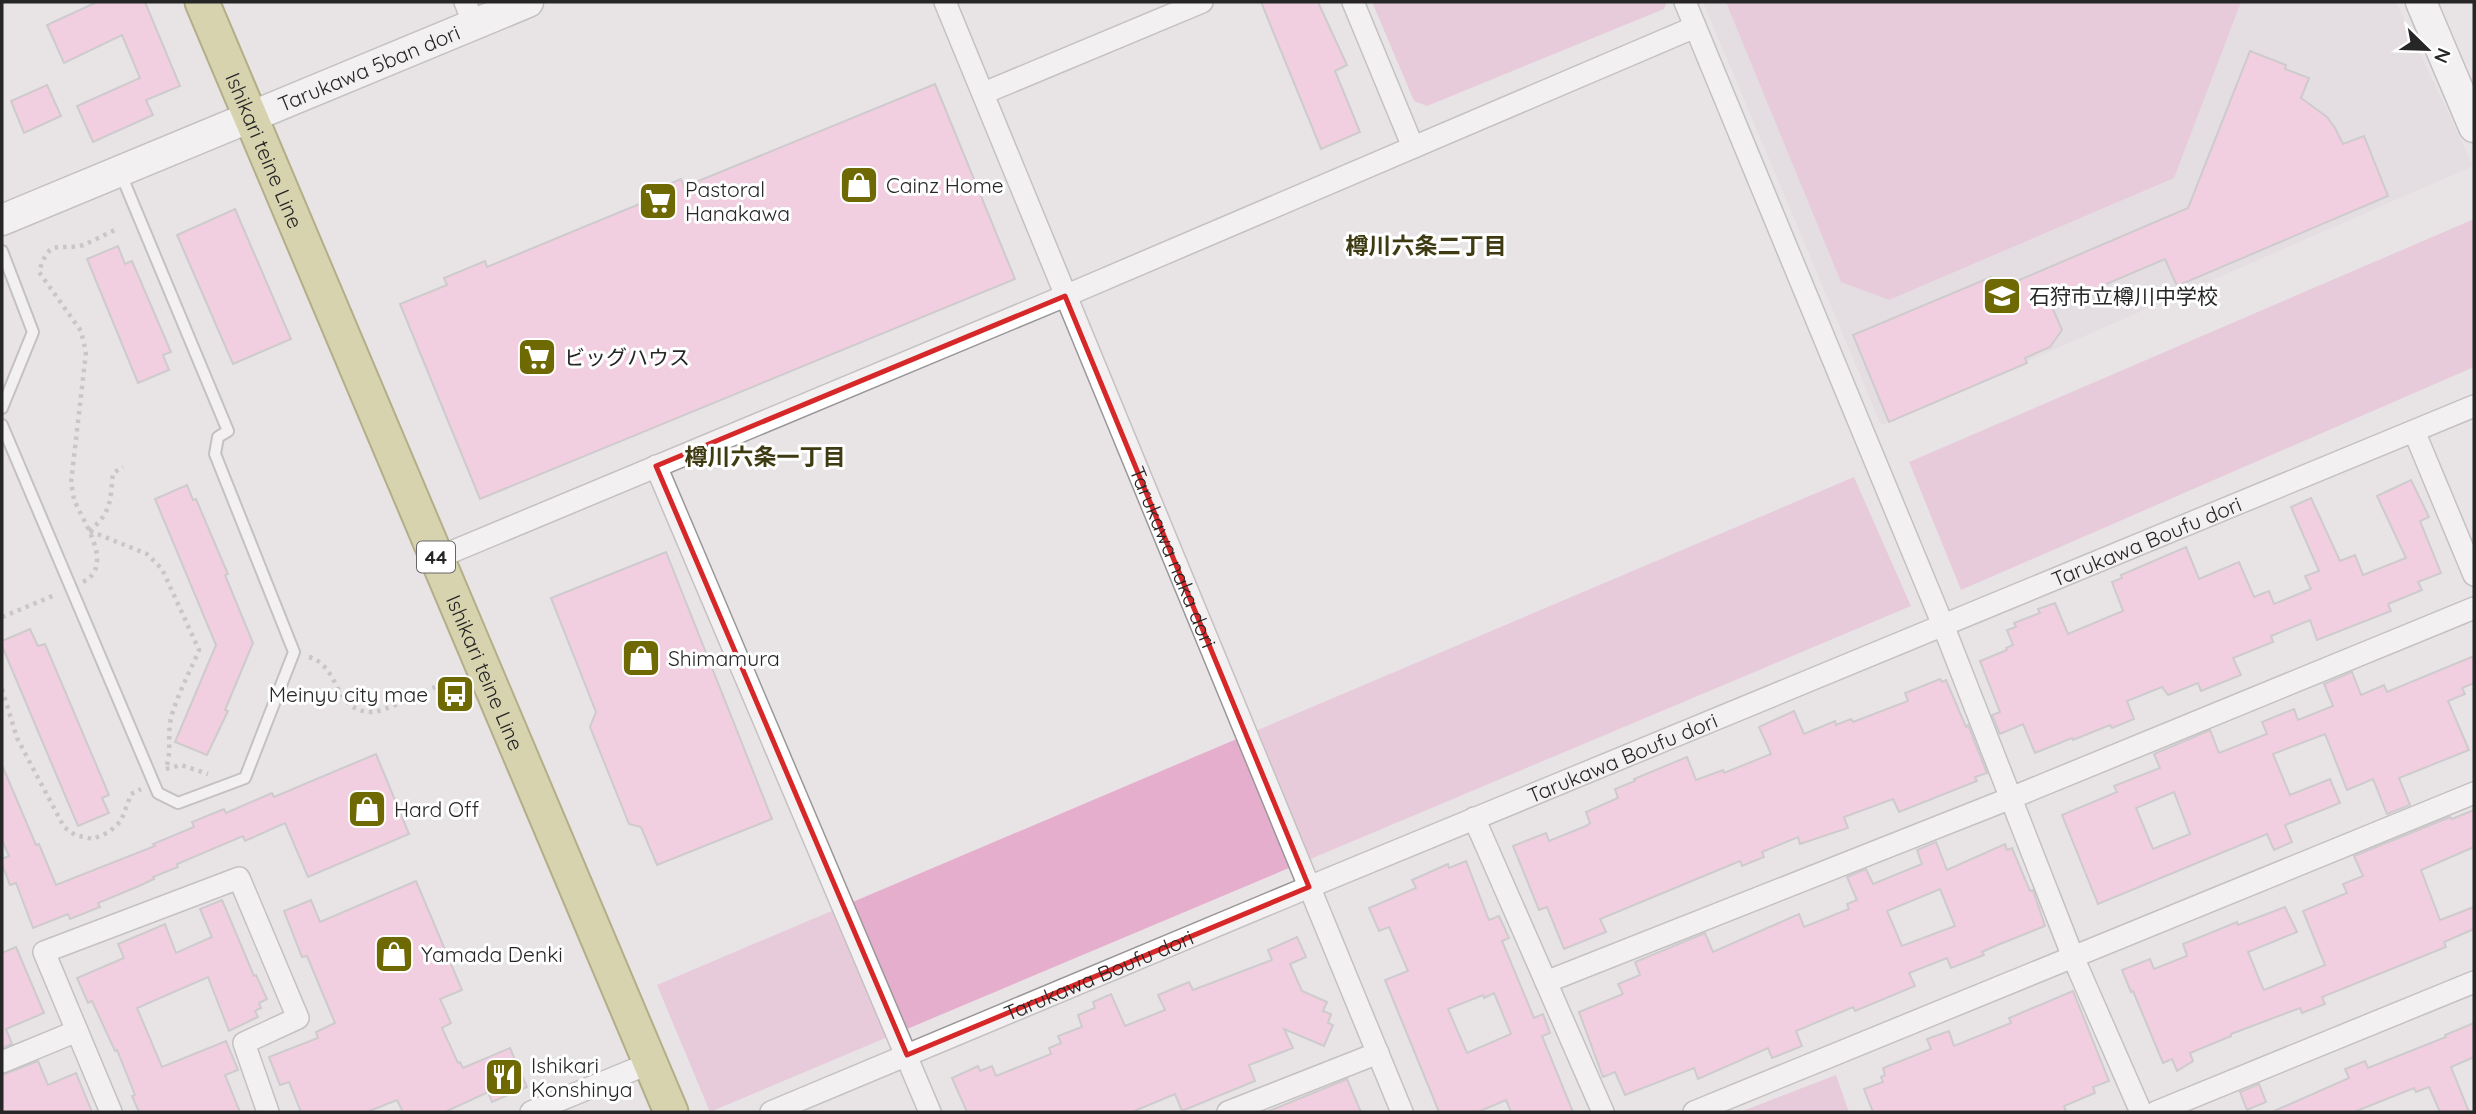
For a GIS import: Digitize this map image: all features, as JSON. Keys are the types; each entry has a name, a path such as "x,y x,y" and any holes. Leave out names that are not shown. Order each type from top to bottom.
{"main road":[{"name":"Ishikari teine Line","path":"202,2 671,1112"}],"street":[{"name":"Tarukawa 5ban dori","path":"2,220 250,117 470,13 528,2"},
{"name":"Tarukawa naka dori","path":"945,2 1402,1112"},
{"path":"984,93 1202,2"},
{"path":"1353,2 1413,147"},
{"path":"1685,2 1943,625 2073,957 2141,1112"},
{"path":"2421,2 2474,127"},
{"path":"437,558 1065,296 1695,27"},
{"name":"Tarukawa Boufu dori","path":"771,1112 1474,818 2474,406"},
{"path":"2414,431 2474,575"},
{"path":"656,466 930,1112"},
{"path":"1546,982 2011,797 2474,608"},
{"path":"1695,1112 2474,793"},
{"path":"1474,818 1603,1112"},
{"path":"111,1112 44,952 239,878 298,1018 244,1043 268,1112"},
{"path":"2156,1112 2474,982"},
{"path":"2,1062 77,1031"},
{"path":"1235,1111 1378,1053"},
{"path":"531,1112 650,1063"}],"lane":[{"path":"2,425 158,793 178,803 245,778 294,652 215,454 218,437 228,431 119,172"},
{"path":"2,251 33,332 2,408"}],"path":[{"path":"71,588 90,579 96,567 98,551 74,499 71,483 86,352 82,331 39,272 44,258 51,250 61,245 80,246 115,230"},
{"path":"89,531 102,521 108,511 113,473 124,467"},
{"path":"89,531 146,554 162,569 199,650 172,718 169,734 171,756 166,769"},
{"path":"2,617 55,595"},
{"path":"304,655 317,659 329,671 347,704 357,709 374,712 435,687"},
{"path":"2,689 27,759 64,827 75,835 93,839 109,832 121,821 131,794 166,769 181,765 210,774 217,769"}],"highlighted area":[{"path":"1065,296 1309,887 907,1055 656,466"}],"shaded area":[{"path":"1372,2 1666,4 1664,9 1427,106 1414,101"},
{"name":"石狩市立樽川中学校","path":"1703,2 2396,2 2473,166 1881,425"},
{"path":"1726,2 2241,2 2174,178 1889,300 1841,282"},
{"path":"2474,219 2474,367 1961,590 1909,462"},
{"path":"1854,477 1911,606 710,1112 657,985"},
{"path":"1836,1075 1849,1112 1740,1112"}],"building":[{"path":"97,2 145,2 180,86 146,100 153,115 93,142 77,106 140,78 122,35 64,63 47,25"},
{"path":"1261,2 1318,2 1347,65 1335,71 1360,132 1321,149"},
{"path":"2250,51 2286,65 2285,69 2309,78 2301,98 2327,117 2343,144 2364,136 2388,196 2177,286 2165,259 2052,307 2062,330 2050,347 2025,358 2027,363 1889,422 1853,335 1991,277 1996,290 2188,208"},
{"path":"935,84 1015,279 480,499 400,304 447,285 444,278 485,261 487,267 642,203 640,196 681,179 684,187"},
{"path":"47,85 61,116 24,133 11,101"},
{"path":"235,209 291,339 233,364 177,235"},
{"path":"118,246 125,264 132,261 171,352 163,355 169,370 138,383 87,259"},
{"path":"2411,480 2429,517 2420,521 2441,573 2418,582 2422,590 2388,604 2391,611 2317,640 2310,620 2271,636 2273,642 2233,658 2241,675 2201,691 2198,683 2168,695 2162,687 2127,701 2134,719 2112,728 2110,725 2073,740 2072,738 2035,753 2023,724 2000,734 1992,715 2000,712 1980,661 2013,645 2007,630 2016,627 2014,623 2040,613 2038,609 2055,603 2068,634 2123,611 2112,582 2122,578 2121,575 2186,547 2199,579 2239,562 2254,597 2269,591 2274,604 2311,589 2305,576 2319,571 2291,507 2311,498 2340,561 2355,555 2363,575 2406,558 2377,496"},
{"path":"187,485 193,500 196,499 228,574 225,575 253,643 225,710 228,711 207,755 175,742 216,645 155,499"},
{"name":"Shimamura","path":"666,552 772,819 657,865 641,827 629,824 590,727 596,712 551,598"},
{"path":"30,629 38,646 45,644 109,795 102,798 109,813 78,826 2,646 2,641"},
{"path":"2474,656 2474,683 2462,688 2465,694 2448,701 2469,750 2399,778 2410,805 2387,814 2373,779 2347,790 2325,734 2273,754 2290,795 2330,779 2340,803 2285,825 2292,842 2274,850 2267,834 2098,904 2062,815 2117,792 2114,786 2160,768 2154,754 2210,730 2219,753 2267,734 2262,722 2294,709 2298,720 2333,706 2324,684 2352,672 2361,695 2384,685 2387,692","holes":["2174,792 2190,834 2153,849 2136,808"]},
{"path":"1940,679 1942,682 1946,680 1987,773 1975,777 1977,781 1899,812 1893,799 1844,817 1848,828 1800,844 1798,837 1762,852 1764,857 1742,866 1740,861 1600,919 1606,932 1564,949 1547,907 1539,910 1513,846 1546,833 1549,841 1586,826 1590,823 1586,812 1618,798 1615,789 1687,757 1696,780 1723,770 1724,773 1771,754 1759,727 1794,711 1804,734 1835,721 1836,725 1851,719 1853,722 1908,701 1905,693"},
{"path":"376,754 409,834 308,877 285,823 245,841 243,836 177,864 178,867 153,877 154,879 98,903 100,907 70,919 68,914 33,928 16,883 10,885 2,864 2,859 9,856 2,840 2,765 56,885 155,846 153,844 194,827 192,822 224,809 226,813 272,793 274,797"},
{"path":"2474,810 2474,847 2421,870 2440,920 2474,907 2474,929 2444,942 2446,947 2322,997 2325,1004 2302,1013 2300,1008 2190,1053 2193,1061 2177,1071 2172,1059 2163,1063 2122,970 2150,959 2154,969 2187,956 2183,944 2237,922 2238,925 2285,907 2297,932 2248,952 2264,990 2325,965 2303,911 2347,893 2343,884 2363,876 2354,856"},
{"path":"1936,842 1947,870 2005,844 2007,850 2012,848 2030,891 2033,890 2045,926 1995,946 1982,952 1984,955 1951,968 1947,958 1909,973 1915,986 1855,1011 1853,1007 1796,1031 1802,1046 1772,1058 1768,1048 1698,1079 1694,1068 1625,1095 1615,1072 1603,1077 1579,1012 1623,994 1618,984 1640,975 1635,962 1705,933 1713,952 1799,914 1804,927 1849,909 1847,904 1857,900 1847,877 1866,869 1873,884 1922,864 1917,850","holes":["1940,889 1955,926 1902,946 1887,911"]},
{"path":"1466,861 1489,920 1499,916 1509,938 1502,941 1534,1018 1543,1014 1550,1033 1542,1036 1573,1112 1511,1112 1506,1100 1478,1112 1439,1112 1385,980 1408,971 1389,927 1379,931 1369,908 1416,888 1412,880 1448,864 1449,868","holes":["1494,993 1511,1034 1467,1053 1448,1009"]},
{"path":"416,881 462,990 440,999 451,1023 442,1028 458,1063 460,1062 463,1068 510,1048 527,1087 492,1102 488,1092 445,1112 403,1112 397,1100 367,1112 301,1112 289,1082 280,1085 269,1057 318,1038 316,1032 335,1023 307,956 302,957 284,911 311,900 320,922"},
{"path":"222,900 254,976 256,975 267,999 259,1003 261,1008 255,1011 258,1017 229,1031 208,977 137,1008 162,1067 226,1041 238,1070 225,1075 240,1112 139,1112 117,1050 115,1051 92,1001 88,1003 77,978 124,958 118,944 165,924 176,953 212,937 200,909"},
{"path":"1297,937 1306,957 1290,964 1302,991 1327,1002 1323,1011 1331,1014 1328,1023 1333,1025 1324,1046 1284,1029 1293,1048 1249,1065 1255,1081 1182,1111 1175,1094 1132,1112 967,1112 952,1078 978,1066 980,1071 992,1066 996,1076 1051,1054 1049,1048 1061,1043 1058,1036 1082,1027 1078,1015 1095,1008 1093,1002 1111,994 1125,1026 1165,1010 1158,995 1189,982 1193,990 1272,960 1268,950"},
{"path":"16,947 44,1013 6,1029 12,1044 2,1048 2,953"},
{"path":"2073,991 2109,1081 2093,1087 2095,1093 2064,1106 2066,1112 1873,1112 1864,1089 1883,1082 1883,1068 1931,1049 1927,1039 1949,1031 1954,1046 2011,1023 2009,1018"},
{"path":"2474,1023 2474,1057 2451,1067 2469,1112 2440,1112 2429,1087 2416,1092 2414,1088 2354,1112 2272,1112 2349,1078 2345,1069 2365,1061 2368,1068"},
{"path":"38,1061 48,1085 76,1073 92,1112 2,1112 2,1075"},
{"path":"1347,1079 1361,1112 1269,1112 1269,1111"},
{"path":"2259,1084 2266,1102 2247,1110 2240,1092"}],"place":[{"name":"Cainz Home","path":"859,185"},
{"name":"Pastoral Hanakawa","path":"658,201"},
{"name":"石狩市立樽川中学校","path":"2002,296"},
{"name":"ビッグハウス","path":"537,357"},
{"name":"Shimamura","path":"641,658"},
{"name":"Meinyu city mae","path":"455,694"},
{"name":"Hard Off","path":"367,809"},
{"name":"Yamada Denki","path":"394,954"},
{"name":"Ishikari Konshinya","path":"504,1077"}],"district":[{"name":"樽川六条二丁目","path":"1426,245"},
{"name":"樽川六条一丁目","path":"765,456"}]}
